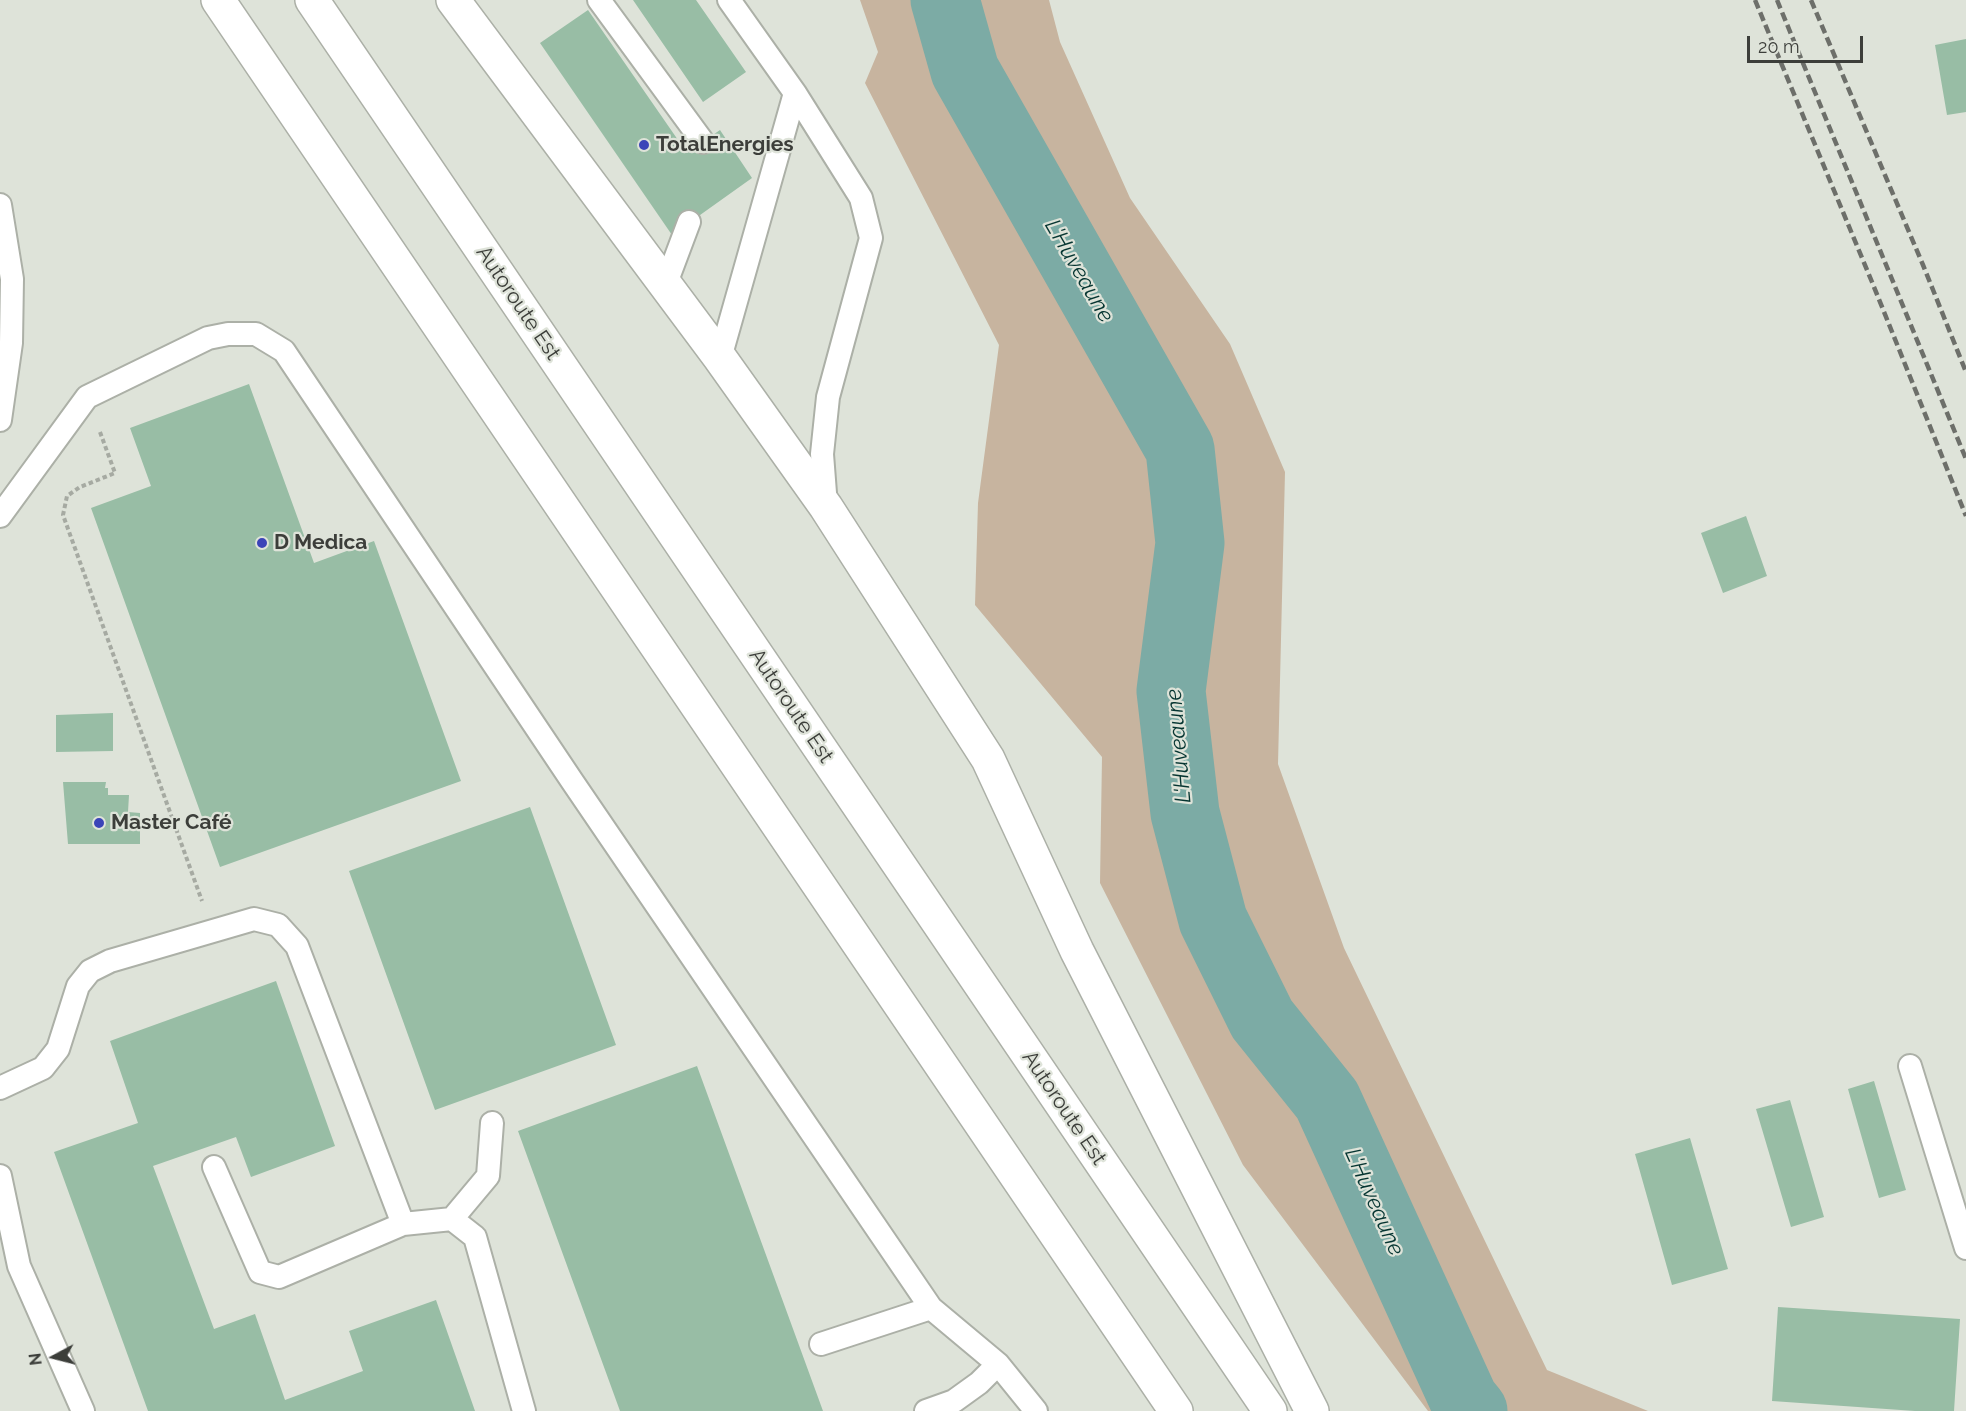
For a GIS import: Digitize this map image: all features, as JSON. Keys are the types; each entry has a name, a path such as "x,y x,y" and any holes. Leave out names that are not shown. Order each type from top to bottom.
{"highway":[{"path":"218,0 1176,1411"},
{"name":"Autoroute Est","path":"312,0 1270,1411"},
{"path":"453,0 720,357 826,507 988,759 1077,951 1312,1411"}],"lane":[{"path":"599,0 703,142"},
{"path":"729,0 795,93 861,198 871,237 828,397 822,454 826,507"},
{"path":"720,357 795,93"},
{"path":"0,205 12,279 11,343 0,420"},
{"path":"666,285 689,222"},
{"path":"0,516 87,397 208,338 228,334 256,334 284,351 572,781 931,1308 998,1364 1036,1411"},
{"path":"0,1088 43,1068 58,1049 78,986 90,971 110,961 254,919 278,926 297,946 403,1224"},
{"path":"1910,1066 1966,1248"},
{"path":"452,1219 488,1176 492,1123"},
{"path":"214,1167 260,1272 279,1277 403,1224 452,1219 475,1237 524,1411"},
{"path":"0,1176 19,1266 83,1411"},
{"path":"821,1344 931,1308"},
{"path":"926,1411 954,1401 979,1383 998,1364"}],"path":[{"path":"87,397 115,472 80,487 67,496 63,515 213,930"}],"shaded area":[{"path":"860,0 1049,0 1060,42 1130,198 1230,344 1285,472 1278,764 1344,948 1547,1370 1648,1411 1428,1411 1243,1165 1100,883 1102,757 975,605 978,503 999,345 865,83 878,52"}],"building":[{"path":"633,0 696,0 746,72 703,102"},
{"path":"588,10 687,153 720,130 752,178 672,235 540,43"},
{"path":"1966,39 1966,112 1947,115 1935,45"},
{"path":"249,384 314,563 374,541 461,781 220,867 91,508 151,486 130,428"},
{"path":"1746,516 1767,576 1723,593 1701,533"},
{"path":"113,713 113,751 56,752 56,715"},
{"path":"63,782 106,782 105,788 108,788 108,795 129,795 128,812 140,813 140,844 68,844"},
{"path":"530,807 616,1045 435,1110 349,871"},
{"path":"276,981 335,1146 251,1177 236,1137 153,1166 214,1329 255,1314 285,1400 363,1371 349,1331 436,1300 475,1411 148,1411 54,1152 138,1123 110,1041"},
{"path":"697,1066 823,1411 620,1411 518,1131"},
{"path":"1874,1081 1906,1190 1879,1198 1848,1089"},
{"path":"1790,1100 1824,1217 1791,1227 1756,1109"},
{"path":"1690,1138 1728,1269 1672,1285 1635,1154"},
{"path":"1778,1307 1960,1319 1954,1411 1915,1411 1772,1401"}],"waterway":[{"name":"L'Huveaune","path":"945,0 965,71 1180,449 1190,543 1171,691 1185,813 1213,920 1262,1019 1327,1100 1464,1400 1473,1411"}],"railway":[{"path":"1755,0 1966,516"},
{"path":"1777,0 1966,459"},
{"path":"1811,0 1966,372"}],"place":[{"name":"TotalEnergies","path":"644,145"},
{"name":"D Medica","path":"262,543"},
{"name":"Master Café","path":"99,823"}]}
